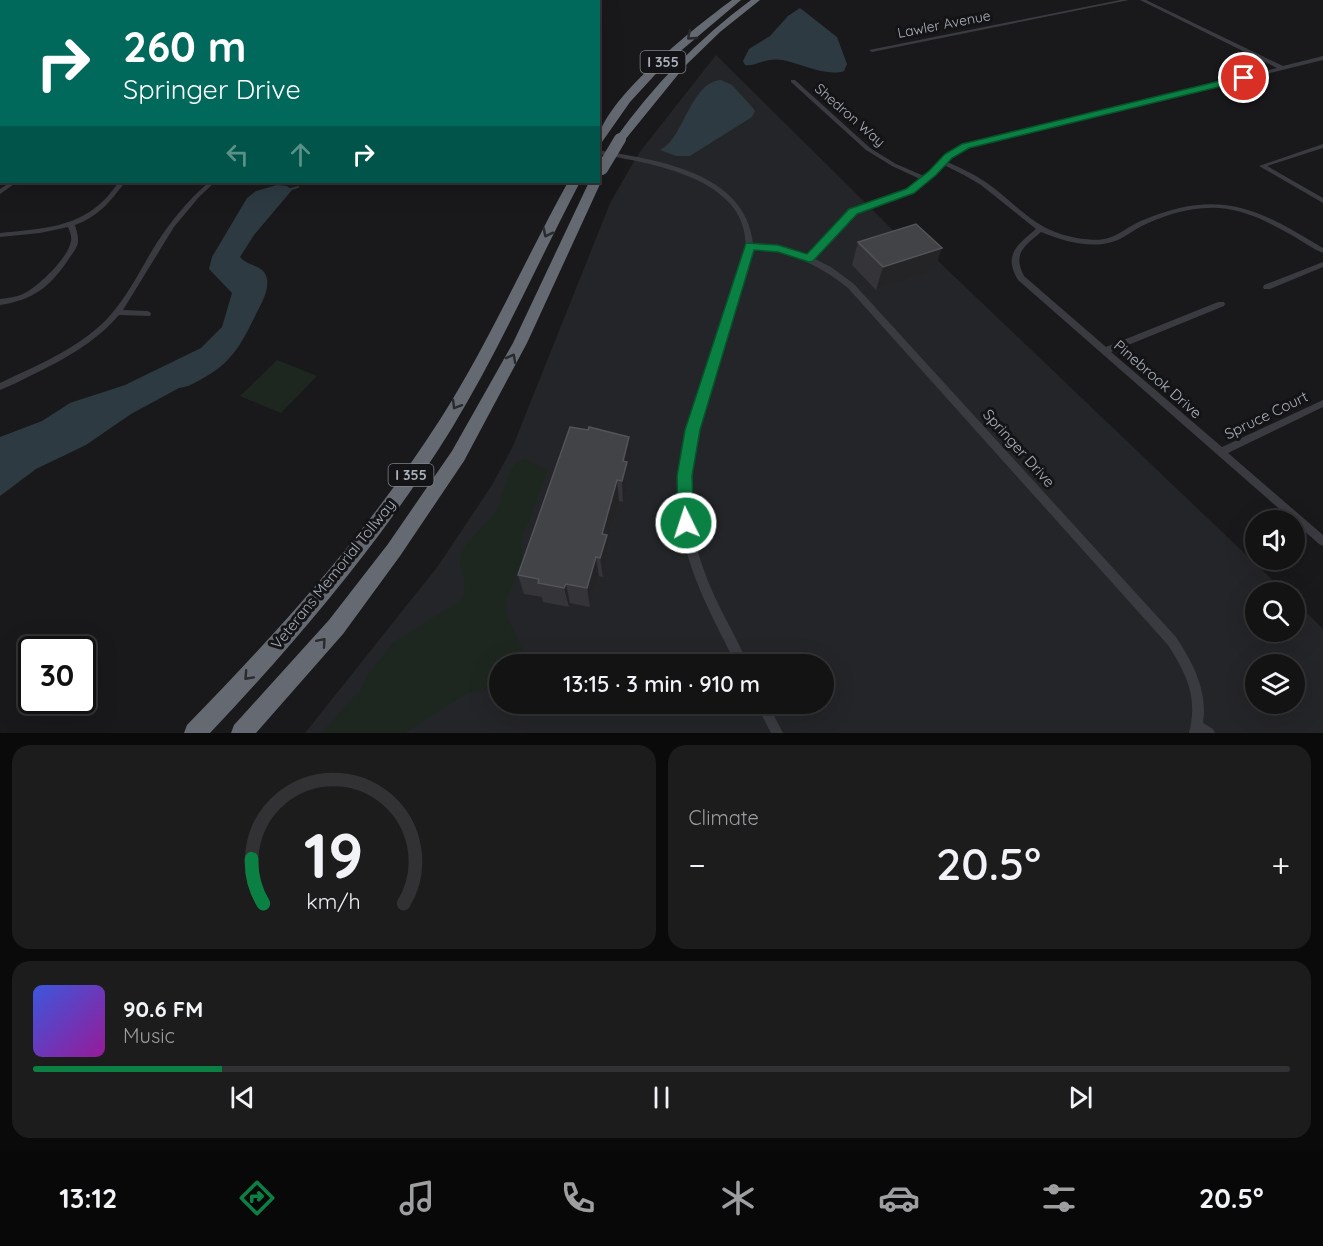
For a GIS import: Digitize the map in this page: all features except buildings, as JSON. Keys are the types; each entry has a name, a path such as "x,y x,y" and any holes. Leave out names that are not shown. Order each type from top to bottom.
{"highway":[{"name":"I 355","path":"600,138 628,100 671,54 737,0"},
{"name":"Veterans Memorial Tollway","path":"600,172 651,98 689,56 756,0"},
{"path":"738,13 764,0"},
{"name":"Veterans Memorial Tollway","path":"195,733 268,655 332,581 394,500 440,432 476,372 573,183"},
{"name":"Veterans Memorial Tollway","path":"242,733 336,627 394,550 458,456 520,343 594,183"}],"street":[{"name":"Lawler Avenue","path":"872,50 1127,0"},
{"path":"1142,0 1283,69"},
{"path":"809,258 853,212 904,194 925,179 957,150 975,142 1323,58"},
{"name":"Shedron Way","path":"793,81 868,149 894,165 925,179"},
{"path":"1323,146 1262,166 1323,201"},
{"path":"600,152 668,165 710,184 728,198 738,211 748,232 750,246 692,430 684,493 689,542 694,561 701,581 737,654"},
{"path":"942,162 978,180 1040,229 1082,240 1106,242 1122,237 1148,220 1201,205 1214,204 1235,207 1266,217 1323,251"},
{"path":"0,192 13,183"},
{"path":"0,236 43,231 71,224 103,206 121,183"},
{"path":"0,387 63,354 93,334 117,312 180,214 211,183"},
{"path":"0,302 29,296 44,286 73,246 75,239 71,224"},
{"name":"Pinebrook Drive","path":"1040,229 1020,246 1015,256 1018,273 1104,351 1323,541"},
{"name":"Springer Drive","path":"750,246 778,249 809,258 838,275 851,286 1166,635 1186,662 1194,681 1198,696 1196,729"},
{"path":"1267,286 1323,264"},
{"path":"1104,351 1221,304"},
{"path":"117,312 147,314"},
{"name":"Spruce Court","path":"1221,452 1323,403"},
{"path":"767,714 777,733"},
{"path":"1196,729 1209,733"}],"shaded area":[{"path":"800,8 837,37 847,64 844,71 821,71 776,59 745,65 743,61 749,49 770,36 788,16"},
{"path":"716,55 903,240 913,237 1245,554 1245,570 1262,570 1275,582 1245,582 1245,642 1305,642 1305,611 1323,629 1323,733 305,733 438,566 492,485 513,446 611,201 639,153"},
{"path":"721,80 732,85 753,108 755,111 752,117 690,156 676,156 660,150 675,135 702,90 710,83"},
{"path":"277,185 287,186 292,190 254,235 240,257 263,271 267,279 266,293 245,335 228,360 211,374 131,414 86,445 36,469 0,496 0,437 42,421 70,403 125,385 201,348 222,327 232,293 209,269 212,257 247,198 256,191"},
{"path":"277,360 317,376 281,413 240,396"},
{"path":"525,459 548,470 522,539 522,560 505,604 507,617 524,654 489,654 489,689 470,692 404,733 322,733 360,690 370,672 393,643 460,601 465,586 460,563 462,552 495,512 507,478 519,462"}],"waterway":[{"path":"291,189 298,187"}],"route":[{"path":"686,523 684,476 692,430 730,316 750,246 793,252 809,258 853,212 910,191 949,156 966,146 1244,78"}]}
